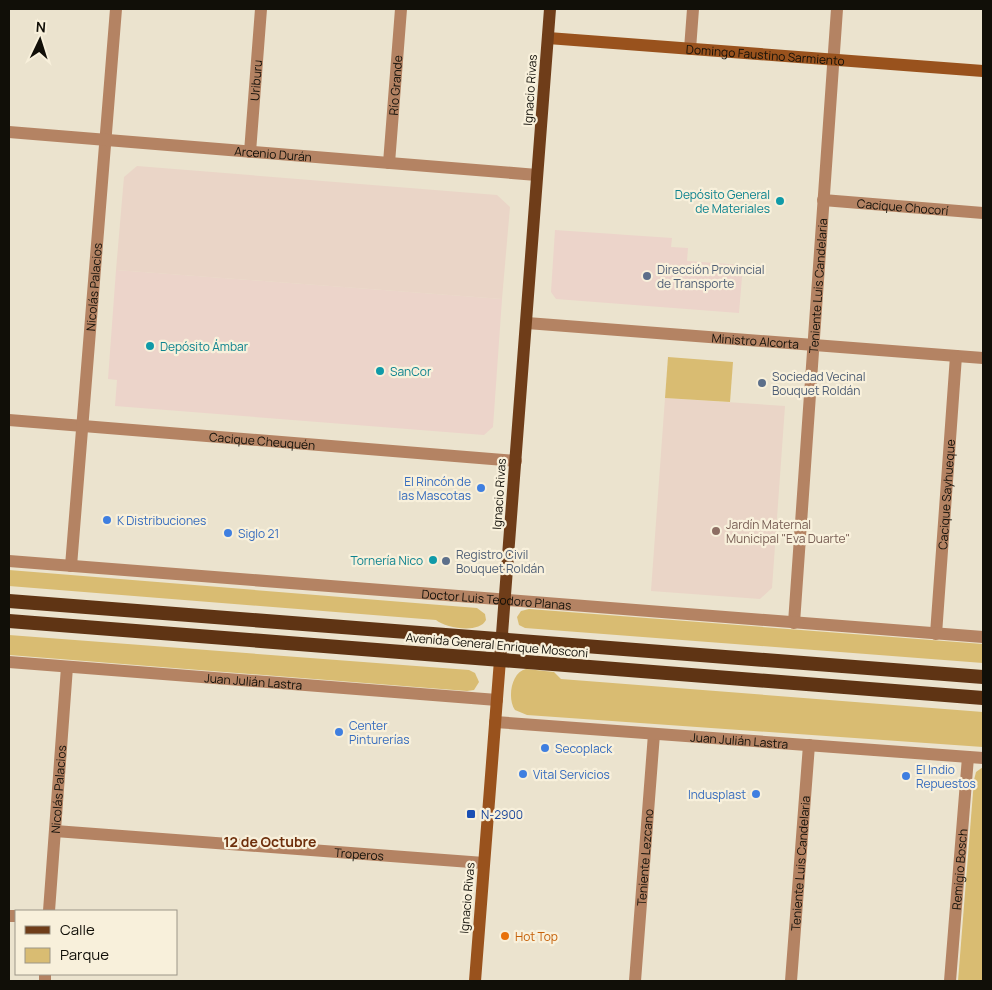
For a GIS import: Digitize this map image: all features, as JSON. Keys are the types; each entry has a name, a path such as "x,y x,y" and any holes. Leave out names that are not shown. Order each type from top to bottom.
{"highway":[{"name":"Avenida General Enrique Mosconi","path":"9,601 983,677"},
{"name":"Avenida General Enrique Mosconi","path":"9,621 983,698"}],"main road":[{"name":"Ignacio Rivas","path":"475,981 550,9"},
{"name":"Domingo Faustino Sarmiento","path":"548,38 983,71"}],"street":[{"name":"Nicolás Palacios","path":"71,566 116,9"},
{"name":"Uriburu","path":"250,152 261,9"},
{"name":"Río Grande","path":"389,163 401,9"},
{"path":"690,49 693,9"},
{"name":"Teniente Luis Candelaria","path":"794,623 837,9"},
{"name":"Arcenio Durán","path":"9,132 537,175"},
{"name":"Cacique Chocorí","path":"823,200 983,213"},
{"name":"Ministro Alcorta","path":"527,323 983,358"},
{"name":"Cacique Sayhueque","path":"936,634 956,356"},
{"name":"Cacique Cheuquén","path":"9,420 516,461"},
{"name":"Doctor Luis Teodoro Planas","path":"9,561 983,637"},
{"name":"Juan Julián Lastra","path":"9,662 497,700"},
{"name":"Nicolás Palacios","path":"50,910 67,667"},
{"name":"Juan Julián Lastra","path":"495,722 983,758"},
{"name":"Teniente Lezcano","path":"635,981 654,734"},
{"name":"Teniente Luis Candelaria","path":"791,981 809,745"},
{"name":"Remigio Bosch","path":"950,981 968,757"},
{"name":"Troperos","path":"56,830 484,863"}],"shaded area":[{"path":"137,166 497,195 510,207 502,299 116,270 124,177"},
{"name":"Dirección Provincial de Transporte","path":"555,230 672,238 671,247 688,248 687,261 743,265 739,313 556,299 551,292"},
{"path":"116,270 502,299 493,427 484,435 115,406 117,380 108,379"},
{"name":"Jardín Maternal Municipal \"Eva Duarte\"","path":"665,398 785,406 772,588 760,599 651,591"}],"green space":[{"path":"668,357 733,362 730,402 665,398"},
{"path":"9,570 477,608 485,614 486,620 477,627 462,628 447,625 436,620 9,586"},
{"path":"529,609 983,644 983,663 525,628 519,625 517,617 521,611"},
{"path":"9,635 469,670 475,673 479,682 474,690 467,691 9,655"},
{"path":"526,669 554,672 561,679 983,712 983,747 527,715 515,710 511,699 514,680 521,671"},
{"path":"983,767 982,981 958,981 974,780 976,772"}],"place":[{"name":"Depósito General de Materiales","path":"780,201"},
{"name":"Dirección Provincial de Transporte","path":"647,276"},
{"name":"Depósito Ámbar","path":"150,346"},
{"name":"SanCor","path":"380,371"},
{"name":"Sociedad Vecinal Bouquet Roldán","path":"762,383"},
{"name":"El Rincón de las Mascotas","path":"481,488"},
{"name":"K Distribuciones","path":"107,520"},
{"name":"Jardín Maternal Municipal \"Eva Duarte\"","path":"716,531"},
{"name":"Siglo 21","path":"228,533"},
{"name":"Tornería Nico","path":"433,560"},
{"name":"Registro Civil Bouquet Roldán","path":"446,561"},
{"name":"Center Pinturerías","path":"339,732"},
{"name":"Secoplack","path":"545,748"},
{"name":"Vital Servicios","path":"523,774"},
{"name":"El Indio Repuestos","path":"906,776"},
{"name":"Indusplast","path":"756,794"},
{"name":"N-2900","path":"471,814"},
{"name":"Hot Top","path":"505,936"}],"district":[{"name":"12 de Octubre","path":"270,841"}]}
